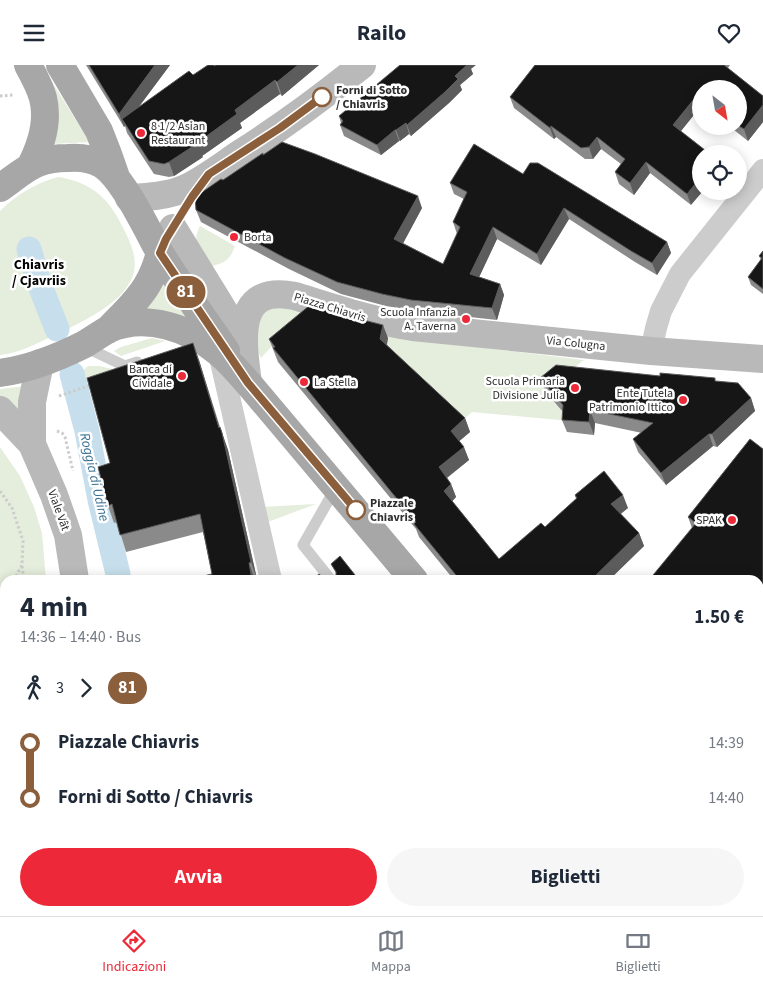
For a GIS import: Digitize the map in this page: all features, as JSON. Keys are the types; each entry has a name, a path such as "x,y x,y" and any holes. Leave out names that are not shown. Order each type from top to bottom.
{"main road":[{"name":"Piazza Chiavris","path":"28,65 40,89 45,108 45,127 40,147 30,167"},
{"name":"Piazza Chiavris","path":"60,65 99,131 122,187 160,253 248,383"},
{"name":"Piazza Chiavris","path":"0,188 37,163 50,159 73,157 102,165 122,187"},
{"name":"Piazza Chiavris","path":"108,330 146,286 160,253"},
{"name":"Piazza Chiavris","path":"0,373 40,363 82,345 119,325 131,323 157,323 182,331 213,346 248,383 410,575"}],"street":[{"path":"122,187 152,197 186,188 294,118 362,65"},
{"path":"651,351 661,311 680,274 763,170"},
{"path":"160,253 166,239 192,197 209,174"},
{"name":"Piazza Chiavris","path":"173,228 213,346 253,497 270,575"},
{"name":"Piazza Chiavris","path":"213,346 244,328 252,305 257,300 275,293 295,296 389,324"},
{"name":"Via Colugna","path":"389,324 651,351 763,359"},
{"name":"Viale Vât","path":"40,363 32,402 54,495 68,535 74,575"},
{"name":"Viale Vât","path":"0,410 42,438"}],"lane":[{"path":"82,345 126,366 151,358"},
{"path":"327,575 303,545 336,487"}],"path":[{"path":"0,96 20,94"},
{"path":"65,393 114,377 126,366"},
{"path":"42,438 60,431 65,437 74,475"},
{"path":"0,491 12,508 23,541 23,575"},
{"path":"17,575 22,565"}],"green space":[{"path":"50,79 90,142 51,144"},
{"path":"58,177 85,185 100,195 113,209 133,251 134,272 130,283 122,293 101,311 34,345 0,355 0,211 27,190"},
{"path":"200,226 235,246 228,259 208,267 196,242"},
{"path":"163,280 193,325 145,313"},
{"path":"279,302 313,314 272,346 261,358 254,343 258,317"},
{"path":"388,336 584,360 560,378 571,421 472,412 460,423 385,352"},
{"path":"152,338 165,341 121,356 114,351 121,347"},
{"path":"88,366 112,369 113,374 81,383 79,374"},
{"path":"26,386 23,423 0,400 0,389"},
{"path":"0,447 20,476 34,507 42,533 46,575 0,575"},
{"path":"316,504 265,523 261,507"}],"building":[{"path":"89,65 155,65 119,114"},
{"path":"208,65 298,65 277,82 275,80 235,110 237,114 169,162 164,164 149,161 122,119 189,71 193,75"},
{"path":"400,65 467,65 455,76 458,79 445,92 407,125 406,123 395,130 377,145 340,125 343,121 339,116"},
{"path":"535,65 724,65 743,80 692,80 692,101 673,125 699,145 692,145 692,188 687,194 646,162 630,183 615,172 625,159 597,137 589,147 581,148 551,126 550,128 510,97"},
{"path":"748,84 763,96 763,105 748,124"},
{"path":"282,142 418,196 394,239 443,264 460,227 453,222 467,192 450,183 474,144 523,174 530,163 538,163 667,242 652,263 564,208 537,254 493,227 470,274 500,284 492,308 411,300 382,294 337,282 285,258 196,210 195,197"},
{"path":"763,251 763,289 748,277 762,258 759,256"},
{"path":"310,305 383,325 380,339 465,418 451,431 464,447 439,467 451,484 444,491 499,559 541,523 545,527 577,498 575,495 604,471 623,495 611,504 639,533 596,575 456,575 414,524 416,522 273,348 275,347 269,339"},
{"path":"193,343 222,433 251,562 249,563 251,575 208,575 212,574 200,514 120,535 112,504 108,506 98,467 110,463 87,378"},
{"path":"556,365 660,376 660,373 715,378 715,381 738,383 751,398 712,434 709,434 661,473 633,439 653,423 590,410 589,422 562,420 563,405 540,378"},
{"path":"750,439 763,449 763,575 653,575 696,523 688,517"},
{"path":"340,556 355,575 336,575 331,564"}],"waterway":[{"name":"Roggia di Udine","path":"29,249 39,283 57,329"},
{"name":"Roggia di Udine","path":"72,374 87,431 100,500 118,575"}],"bus line":[{"name":"81","path":"322,97 280,128 209,174 192,197 166,239 160,253 248,383 356,510"}],"place":[{"name":"Forni di Sotto / Chiavris","path":"322,97"},
{"name":"8 1/2 Asian Restaurant","path":"141,133"},
{"name":"Borta","path":"234,237"},
{"name":"Scuola Infanzia A. Taverna","path":"466,319"},
{"name":"Banca di Cividale","path":"182,376"},
{"name":"La Stella","path":"304,382"},
{"name":"Scuola Primaria Divisione Julia","path":"575,388"},
{"name":"Ente Tutela Patrimonio Ittico","path":"683,400"},
{"name":"Piazzale Chiavris","path":"356,510"},
{"name":"SPAK","path":"732,520"}],"district":[{"name":"Chiavris / Cjavriis","path":"39,272"}]}
